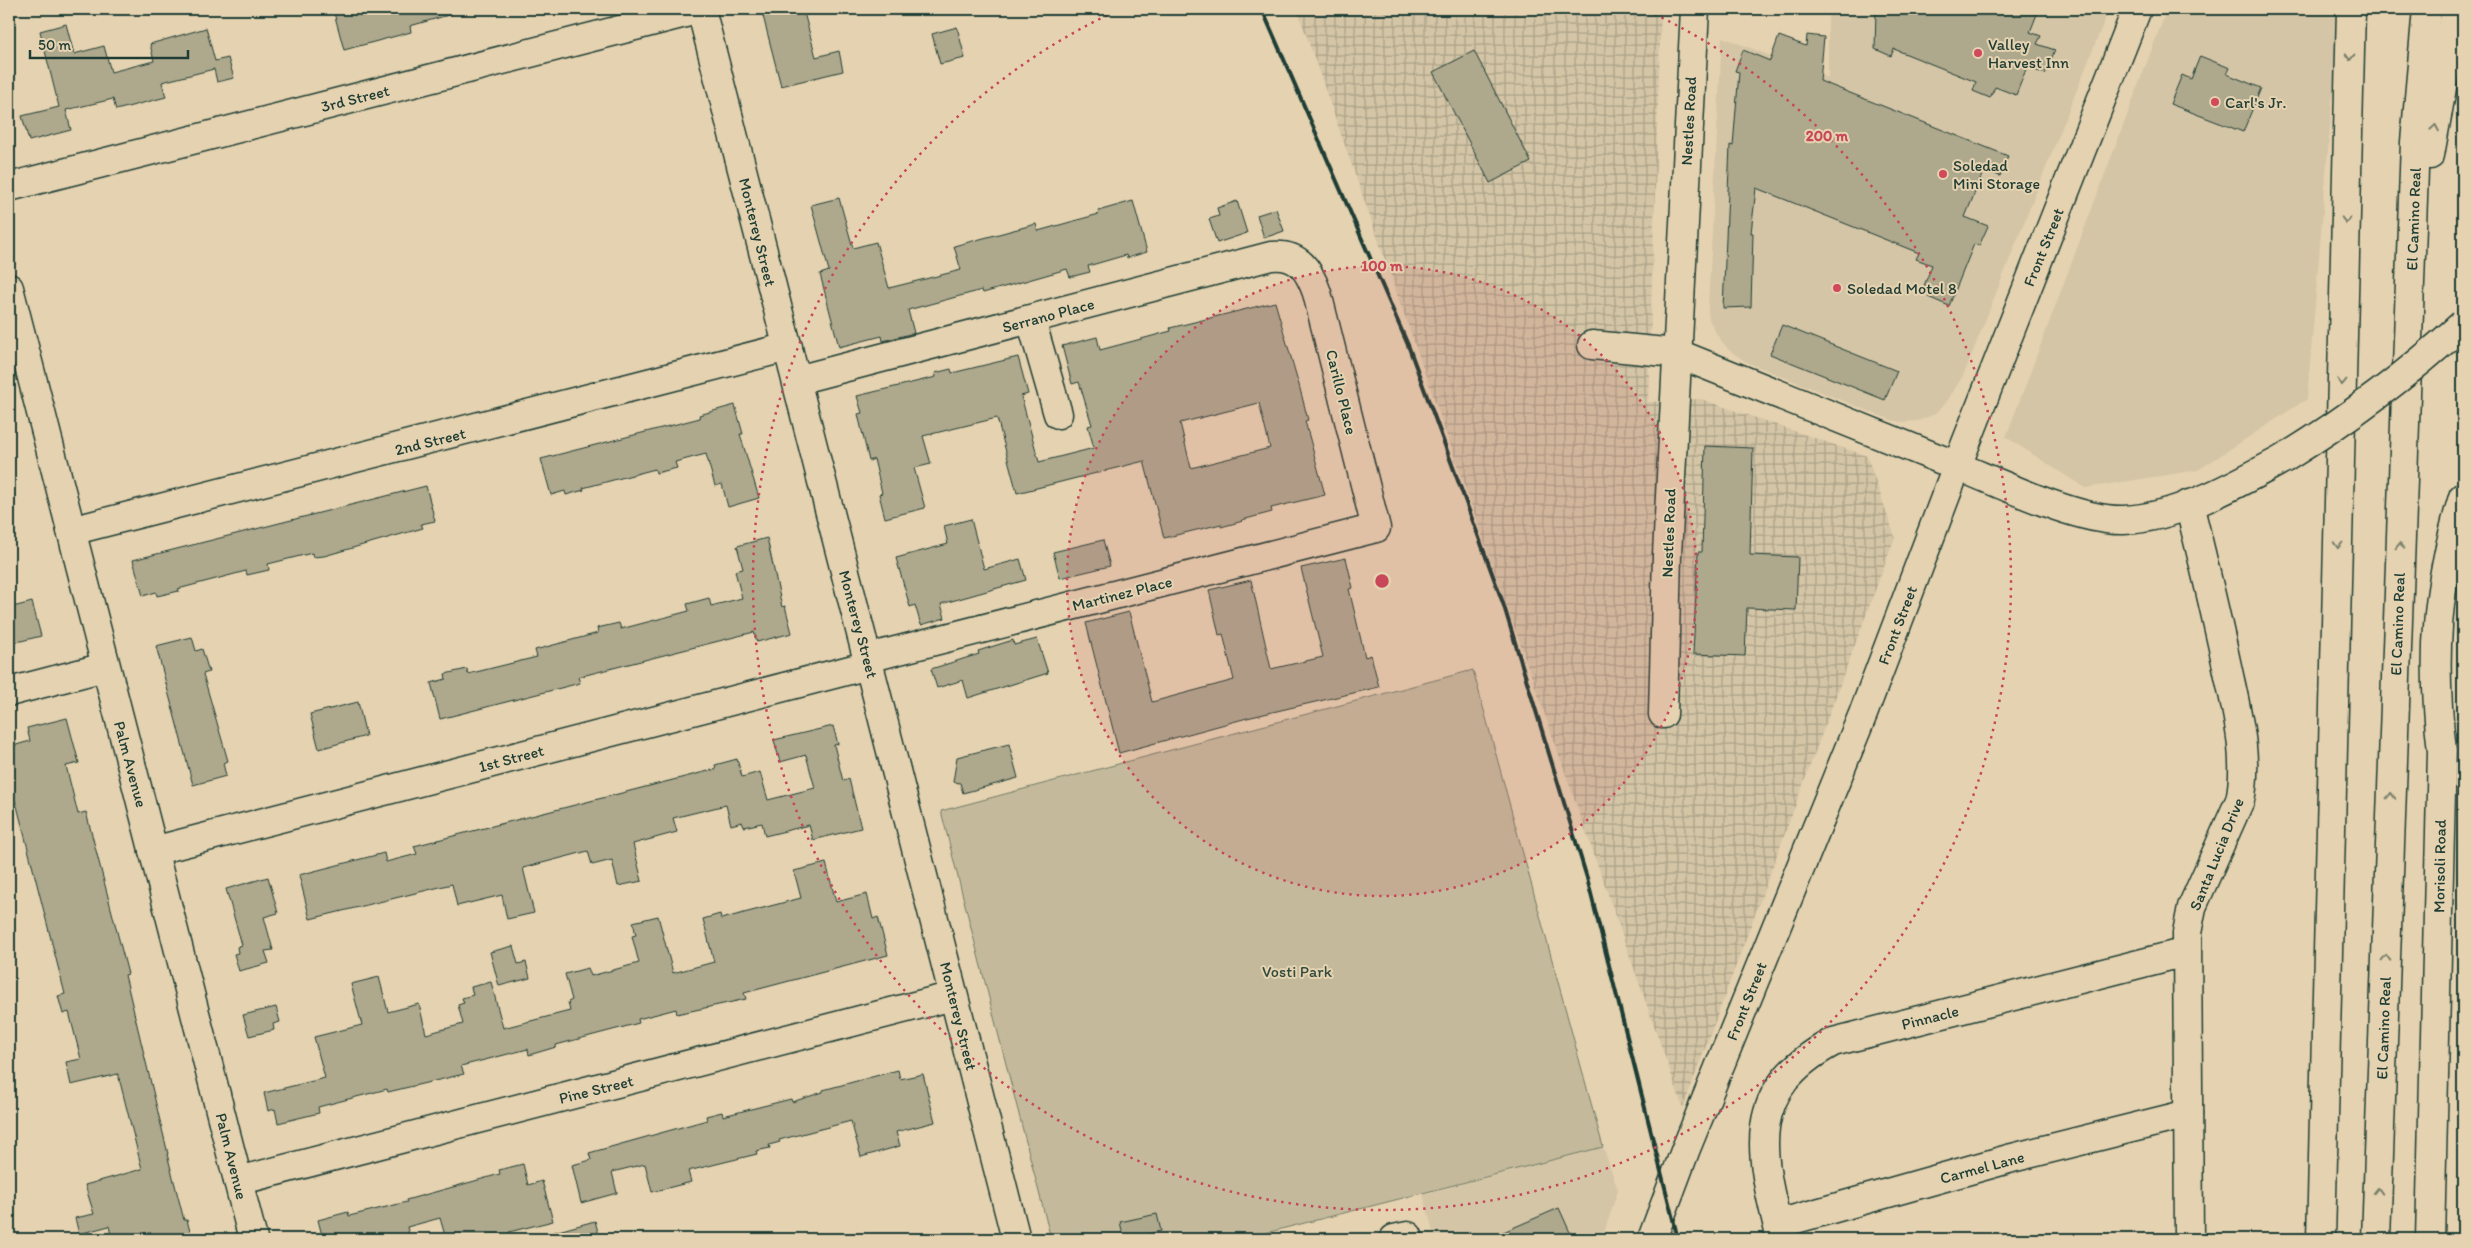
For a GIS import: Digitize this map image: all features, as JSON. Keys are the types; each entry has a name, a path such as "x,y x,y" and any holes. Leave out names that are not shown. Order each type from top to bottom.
{"main road":[{"name":"3rd Street","path":"9,187 701,9"},
{"name":"Monterey Street","path":"701,9 1016,1239"},
{"name":"Nestles Road","path":"1664,714 1667,555 1694,9"},
{"name":"Front Street","path":"1652,1239 1685,1151 1863,714 1957,466 2137,9"},
{"path":"2321,1239 2351,9"},
{"name":"El Camino Real","path":"2376,1239 2415,142 2427,9"},
{"path":"2411,262 2456,9"},
{"name":"Serrano Place","path":"797,380 1271,256 1282,255 1298,261"},
{"name":"Carillo Place","path":"1298,261 1311,277 1317,293 1376,528"},
{"name":"Palm Avenue","path":"9,288 253,1239"},
{"path":"1032,320 1058,414"},
{"path":"1592,345 1676,353 2054,504 2097,517 2122,520 2148,518 2189,504 2237,484 2283,459 2330,430 2382,393 2463,324"},
{"name":"2nd Street","path":"71,531 444,437 788,347"},
{"name":"Morisoli Road","path":"2430,1239 2442,751 2436,705 2435,666 2441,587 2450,542 2463,496"},
{"name":"Santa Lucia Drive","path":"2189,504 2217,618 2238,718 2244,781 2240,800 2192,907 2187,932 2189,1239"},
{"name":"Martinez Place","path":"869,662 1376,528"},
{"name":"1st Street","path":"153,851 869,662"},
{"path":"9,692 105,667"},
{"name":"Pinnacle","path":"1780,1232 1766,1177 1763,1142 1767,1117 1776,1092 1791,1071 1810,1054 1833,1042 2186,952"},
{"name":"Pine Street","path":"238,1181 953,996"},
{"name":"Carmel Lane","path":"1780,1232 2012,1158 2188,1114"}],"shaded area":[{"path":"1297,9 1661,9 1648,402 1701,399 1867,456 1895,537 1683,1108"},
{"path":"1828,9 2109,9 1964,374 1946,403 1933,415 1918,421 1901,422 1891,420 1746,362 1729,350 1717,335 1709,319 1722,37 1828,78"},
{"path":"2167,9 2340,9 2307,399 2198,470 2085,488 2006,437"},
{"path":"1603,1147 1618,1190 1602,1239 1435,1239 1423,1194"}],"green space":[{"name":"Vosti Park","path":"1473,670 1603,1147 1242,1239 1051,1239 941,811"}],"building":[{"path":"333,9 452,9 452,14 410,26 411,32 344,50"},
{"path":"773,9 803,9 816,57 839,51 843,71 781,86 762,12"},
{"name":"Valley Harvest Inn","path":"1876,9 2039,9 2030,32 2041,36 2037,44 2055,50 2045,74 2027,67 2016,95 1995,87 1990,98 1973,91 1976,82 1894,49 1891,56 1875,49"},
{"path":"66,24 74,54 104,46 111,72 154,61 150,44 206,28 215,61 228,58 234,78 217,82 214,69 162,82 166,97 116,110 113,99 66,110 71,130 29,141 22,116 59,107 40,31"},
{"path":"957,27 965,58 940,64 932,34"},
{"path":"1807,35 1824,37 1820,81 2008,156 2000,176 1984,170 1965,217 1988,226 1979,246 1974,244 1949,306 1928,297 1931,289 1924,286 1932,265 1916,259 1919,253 1756,188 1751,233 1753,233 1751,307 1723,308 1730,145 1733,146 1739,72 1735,71 1743,50 1770,61 1779,36 1806,46"},
{"path":"1474,51 1531,162 1490,183 1433,72"},
{"path":"2200,56 2230,68 2227,74 2261,88 2243,132 2170,104 2182,75 2191,79"},
{"path":"839,198 853,248 876,242 889,288 961,270 954,246 1036,224 1038,231 1099,214 1098,211 1133,201 1147,252 1127,258 1126,255 1088,266 1090,272 1070,277 1067,269 983,293 982,290 908,310 914,333 883,341 882,336 839,347 820,274 829,271 811,205"},
{"path":"1237,201 1247,233 1217,243 1209,219 1219,216 1217,208"},
{"path":"1276,209 1284,231 1264,238 1257,215"},
{"path":"1275,302 1299,385 1308,420 1305,421 1325,495 1271,508 1272,512 1221,527 1221,524 1164,538 1144,461 1017,493 997,418 923,436 931,464 914,468 925,508 885,518 879,494 882,493 874,459 869,461 858,414 862,413 857,396 936,377 935,373 951,369 952,373 1018,357 1028,394 1021,396 1039,462 1094,448 1088,426 1092,425 1079,382 1072,384 1062,346 1097,337 1100,350 1171,331 1170,328","holes":["1259,403 1270,448 1191,468 1180,423"]},
{"path":"1782,325 1897,371 1885,400 1770,354"},
{"path":"735,405 743,434 740,434 759,498 728,507 722,484 715,486 706,454 675,462 677,468 656,473 655,469 583,488 584,490 566,495 565,491 551,495 541,459 700,418 699,415"},
{"path":"1705,446 1753,448 1750,555 1798,557 1796,610 1747,608 1745,656 1693,654 1698,552 1702,552"},
{"path":"426,486 435,521 421,524 423,528 324,556 313,557 312,553 268,564 269,570 247,575 246,571 178,589 179,591 157,596 156,592 143,596 133,560"},
{"path":"971,519 984,569 1020,559 1026,580 941,604 945,618 921,625 915,605 910,607 896,558 948,544 944,526"},
{"path":"767,538 782,607 785,606 792,633 757,642 754,632 578,677 580,683 440,719 431,683 446,679 445,674 467,669 468,674 537,657 535,650 598,633 597,628 619,623 621,629 689,611 687,604 709,598 711,606 742,598 735,571 743,569 737,546"},
{"path":"1103,540 1110,566 1060,578 1053,552"},
{"path":"1346,558 1353,588 1349,589 1365,657 1371,655 1379,687 1247,718 1119,753 1086,623 1129,612 1152,702 1234,680 1223,634 1219,635 1209,590 1251,580 1271,669 1323,657 1301,568"},
{"path":"32,602 41,636 9,644 9,608"},
{"path":"192,637 196,651 202,649 209,672 203,674 228,761 223,763 226,776 193,785 156,646"},
{"path":"1037,639 1048,673 968,698 963,680 937,688 931,669 979,654 978,651 1013,640 1014,645"},
{"path":"358,702 366,736 319,749 310,714"},
{"path":"67,718 79,763 66,766 78,814 86,812 128,974 125,975 167,1154 184,1220 187,1220 192,1239 141,1239 140,1235 112,1239 109,1226 79,1234 75,1218 94,1214 85,1185 142,1169 118,1074 71,1085 66,1062 81,1059 69,1012 63,1014 58,996 65,994 17,806 12,792 9,793 9,747 30,741 27,728"},
{"path":"833,726 838,744 834,745 843,781 849,779 861,828 813,840 809,825 765,836 762,823 744,827 742,822 731,825 726,805 673,818 677,832 633,844 642,881 618,886 612,860 592,865 588,851 523,868 534,913 507,919 502,895 457,906 452,884 310,919 299,875 384,853 386,862 417,854 414,846 716,769 715,765 737,759 742,777 760,772 768,800 815,788 806,755 780,762 774,740"},
{"path":"1009,744 1018,778 963,793 960,783 953,782 957,757"},
{"path":"826,863 836,902 867,894 873,919 878,917 888,955 744,993 746,999 677,1014 676,1009 638,1019 639,1023 556,1045 556,1047 529,1055 528,1049 461,1066 464,1074 388,1092 387,1089 318,1107 319,1113 278,1123 275,1109 268,1111 264,1093 325,1078 314,1037 362,1025 351,984 379,977 388,1012 419,1004 426,1034 463,1024 458,1005 464,1003 462,998 473,995 471,987 491,982 503,1028 570,1011 568,1002 572,1000 565,974 588,968 591,976 639,963 632,936 636,935 633,922 658,916 673,973 714,962 703,919 720,914 721,919 801,898 794,871"},
{"path":"268,877 278,913 264,917 273,950 265,951 269,963 239,971 234,954 238,953 237,947 242,945 226,889"},
{"path":"513,946 518,964 526,962 530,978 499,986 490,952"},
{"path":"276,1007 280,1022 273,1024 274,1030 249,1036 243,1015"},
{"path":"898,1070 900,1079 923,1074 935,1122 896,1132 900,1146 861,1157 851,1121 779,1140 780,1142 769,1145 770,1148 756,1151 757,1154 688,1171 691,1182 652,1192 645,1164 612,1172 617,1193 581,1203 572,1165 591,1160 589,1153 707,1120 706,1116 722,1112 723,1116 791,1099 792,1102 823,1092 823,1090"},
{"path":"523,1164 528,1185 542,1181 553,1221 509,1232 511,1239 446,1239 440,1218 407,1227 410,1239 323,1239 318,1220 348,1212 349,1216 407,1202 406,1200 500,1174 499,1170"},
{"path":"1559,1208 1573,1239 1487,1239"},
{"path":"1157,1214 1161,1231 1124,1239 1120,1222"},
{"path":"595,1221 600,1239 548,1239 547,1234"}],"railway":[{"path":"1262,9 1408,345 1503,603 1587,878 1678,1239"}],"place":[{"name":"Valley Harvest Inn","path":"1978,53"},
{"name":"Carl's Jr.","path":"2215,102"},
{"name":"Soledad Mini Storage","path":"1943,174"},
{"name":"Soledad Motel 8","path":"1837,288"}]}
